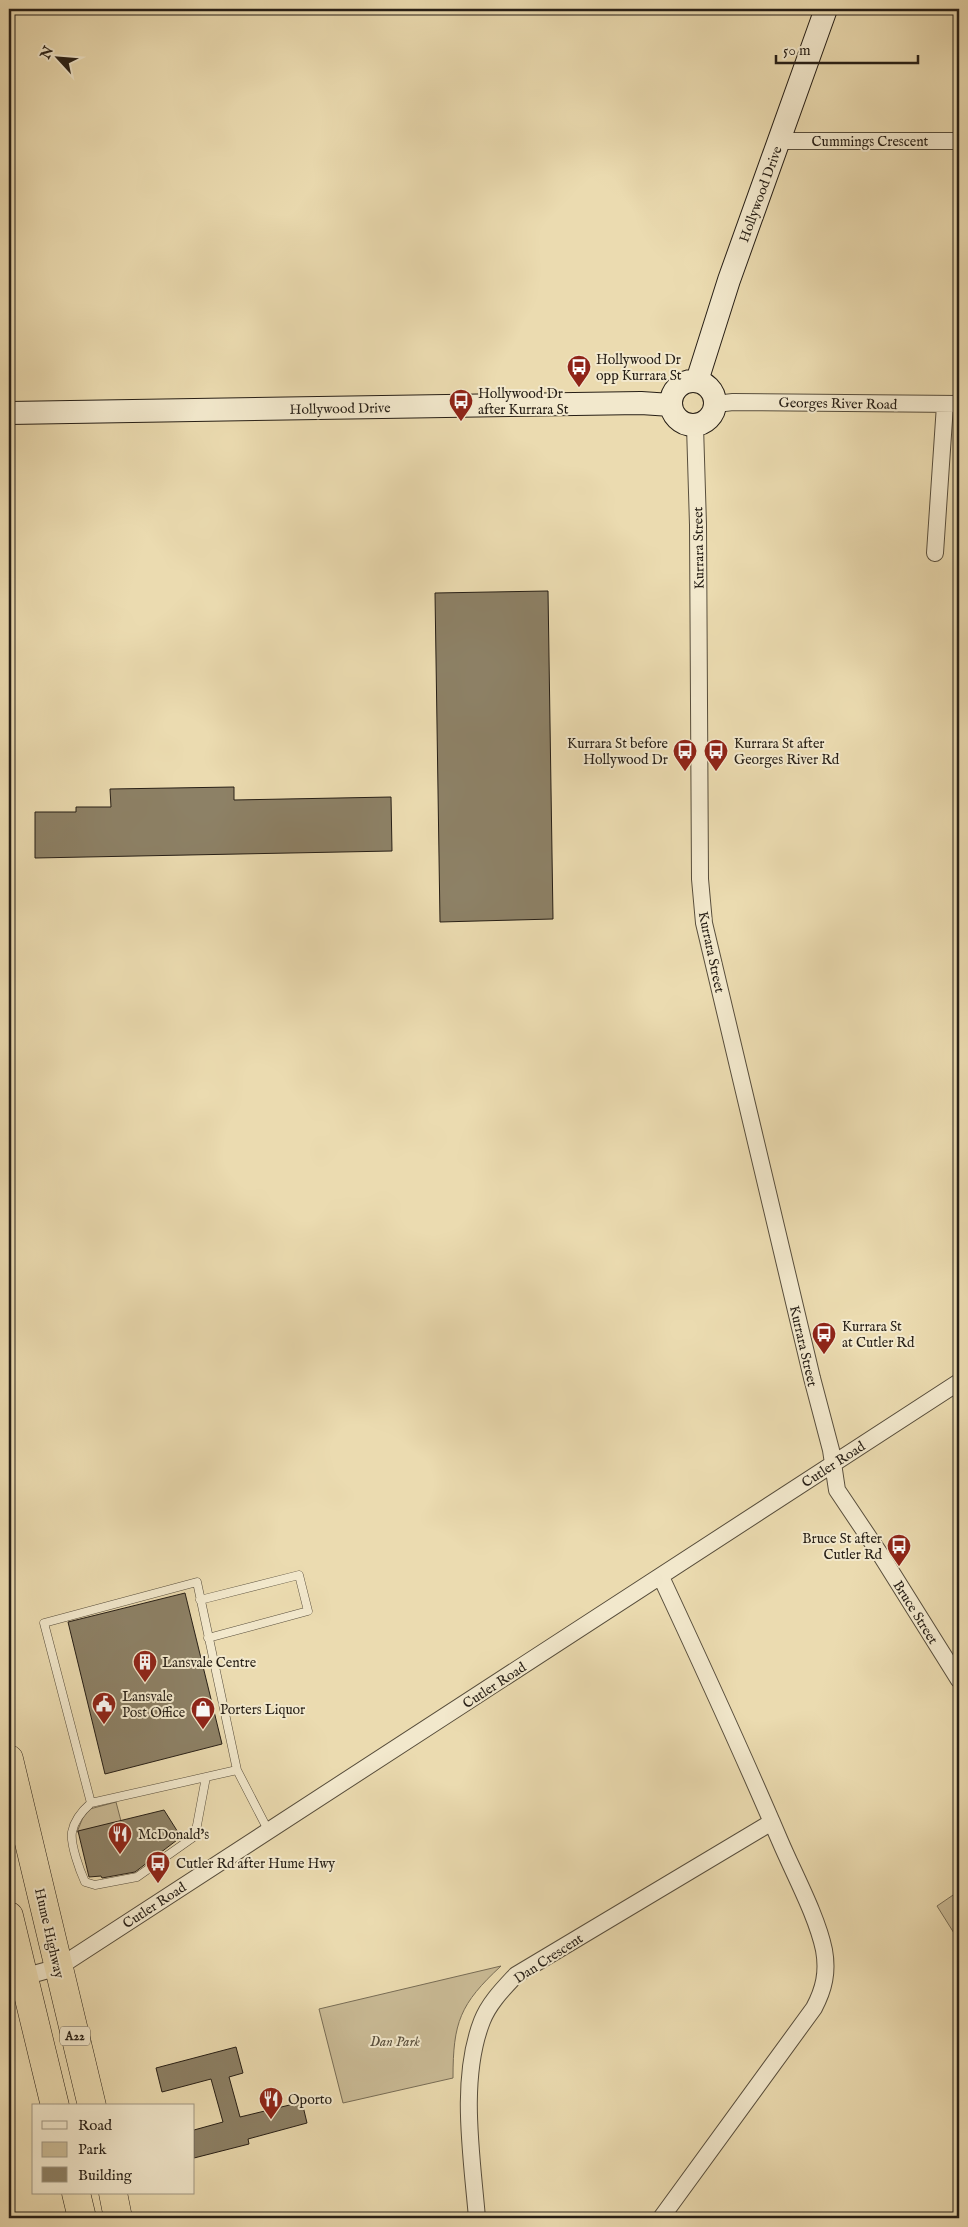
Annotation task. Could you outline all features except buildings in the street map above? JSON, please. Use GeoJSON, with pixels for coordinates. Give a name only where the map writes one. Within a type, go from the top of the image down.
{"type":"FeatureCollection","features":[{"type":"Feature","properties":{"kind":"highway","name":"Hume Highway"},"geometry":{"type":"LineString","coordinates":[[9,1759],[92,2104]]}},
{"type":"Feature","properties":{"kind":"highway","name":"A22"},"geometry":{"type":"LineString","coordinates":[[9,1916],[20,1978],[54,2104]]}},
{"type":"Feature","properties":{"kind":"highway"},"geometry":{"type":"LineString","coordinates":[[76,2194],[82,2218]]}},
{"type":"Feature","properties":{"kind":"highway"},"geometry":{"type":"LineString","coordinates":[[113,2194],[118,2218]]}},
{"type":"Feature","properties":{"kind":"street","name":"Hollywood Drive"},"geometry":{"type":"LineString","coordinates":[[697,381],[729,280],[826,9]]}},
{"type":"Feature","properties":{"kind":"street","name":"Cummings Crescent"},"geometry":{"type":"LineString","coordinates":[[780,141],[959,141]]}},
{"type":"Feature","properties":{"kind":"street"},"geometry":{"type":"LineString","coordinates":[[697,381],[708,386],[715,398],[716,404],[712,416],[707,421],[695,426],[688,425],[676,418],[670,405],[678,386],[697,381]]}},
{"type":"Feature","properties":{"kind":"street","name":"Georges River Road"},"geometry":{"type":"LineString","coordinates":[[716,404],[733,402],[952,404]]}},
{"type":"Feature","properties":{"kind":"street","name":"Hollywood Drive"},"geometry":{"type":"LineString","coordinates":[[9,413],[641,403],[670,405]]}},
{"type":"Feature","properties":{"kind":"street"},"geometry":{"type":"LineString","coordinates":[[935,553],[952,404]]}},
{"type":"Feature","properties":{"kind":"street","name":"Kurrara Street"},"geometry":{"type":"LineString","coordinates":[[695,426],[698,525],[701,901],[704,923],[813,1386],[831,1450],[832,1465]]}},
{"type":"Feature","properties":{"kind":"street","name":"Cutler Road"},"geometry":{"type":"LineString","coordinates":[[20,1978],[59,1966],[959,1382]]}},
{"type":"Feature","properties":{"kind":"street","name":"Bruce Street"},"geometry":{"type":"LineString","coordinates":[[832,1465],[837,1490],[882,1557],[959,1680]]}},
{"type":"Feature","properties":{"kind":"street"},"geometry":{"type":"LineString","coordinates":[[661,1577],[772,1822],[824,1948],[826,1971],[823,1991],[808,2016],[661,2218]]}},
{"type":"Feature","properties":{"kind":"street","name":"Dan Crescent"},"geometry":{"type":"LineString","coordinates":[[478,2218],[470,2136],[471,2070],[475,2043],[482,2020],[495,1998],[516,1976],[772,1822]]}},
{"type":"Feature","properties":{"kind":"lane"},"geometry":{"type":"LineString","coordinates":[[200,1600],[299,1575],[308,1611],[208,1638]]}},
{"type":"Feature","properties":{"kind":"lane"},"geometry":{"type":"LineString","coordinates":[[91,1803],[44,1623],[197,1582],[237,1770],[268,1830]]}},
{"type":"Feature","properties":{"kind":"lane"},"geometry":{"type":"LineString","coordinates":[[206,1777],[195,1836],[137,1877],[95,1885],[86,1882],[80,1870],[72,1833],[81,1812],[91,1803],[206,1777],[237,1770]]}},
{"type":"Feature","properties":{"kind":"green space"},"geometry":{"type":"Polygon","coordinates":[[[116,1802],[121,1821],[77,1832],[86,1810],[116,1802]]]}},
{"type":"Feature","properties":{"kind":"green space"},"geometry":{"type":"Polygon","coordinates":[[[959,1891],[959,1941],[937,1906],[959,1891]]]}},
{"type":"Feature","properties":{"kind":"green space","name":"Dan Park"},"geometry":{"type":"Polygon","coordinates":[[[501,1966],[476,1992],[462,2015],[457,2028],[455,2042],[453,2078],[343,2103],[319,2009],[501,1966]]]}},
{"type":"Feature","properties":{"kind":"place","name":"Hollywood Dr opp Kurrara St"},"geometry":{"type":"Point","coordinates":[579,388]}},
{"type":"Feature","properties":{"kind":"place","name":"Hollywood Dr after Kurrara St"},"geometry":{"type":"Point","coordinates":[461,422]}},
{"type":"Feature","properties":{"kind":"place","name":"Kurrara St before Hollywood Dr"},"geometry":{"type":"Point","coordinates":[685,772]}},
{"type":"Feature","properties":{"kind":"place","name":"Kurrara St after Georges River Rd"},"geometry":{"type":"Point","coordinates":[716,772]}},
{"type":"Feature","properties":{"kind":"place","name":"Kurrara St at Cutler Rd"},"geometry":{"type":"Point","coordinates":[824,1355]}},
{"type":"Feature","properties":{"kind":"place","name":"Bruce St after Cutler Rd"},"geometry":{"type":"Point","coordinates":[899,1567]}},
{"type":"Feature","properties":{"kind":"place","name":"Lansvale Centre"},"geometry":{"type":"Point","coordinates":[145,1683]}},
{"type":"Feature","properties":{"kind":"place","name":"Lansvale Post Office"},"geometry":{"type":"Point","coordinates":[104,1725]}},
{"type":"Feature","properties":{"kind":"place","name":"Porters Liquor"},"geometry":{"type":"Point","coordinates":[203,1730]}},
{"type":"Feature","properties":{"kind":"place","name":"McDonald's"},"geometry":{"type":"Point","coordinates":[120,1855]}},
{"type":"Feature","properties":{"kind":"place","name":"Cutler Rd after Hume Hwy"},"geometry":{"type":"Point","coordinates":[158,1884]}},
{"type":"Feature","properties":{"kind":"place","name":"Oporto"},"geometry":{"type":"Point","coordinates":[271,2120]}}]}
